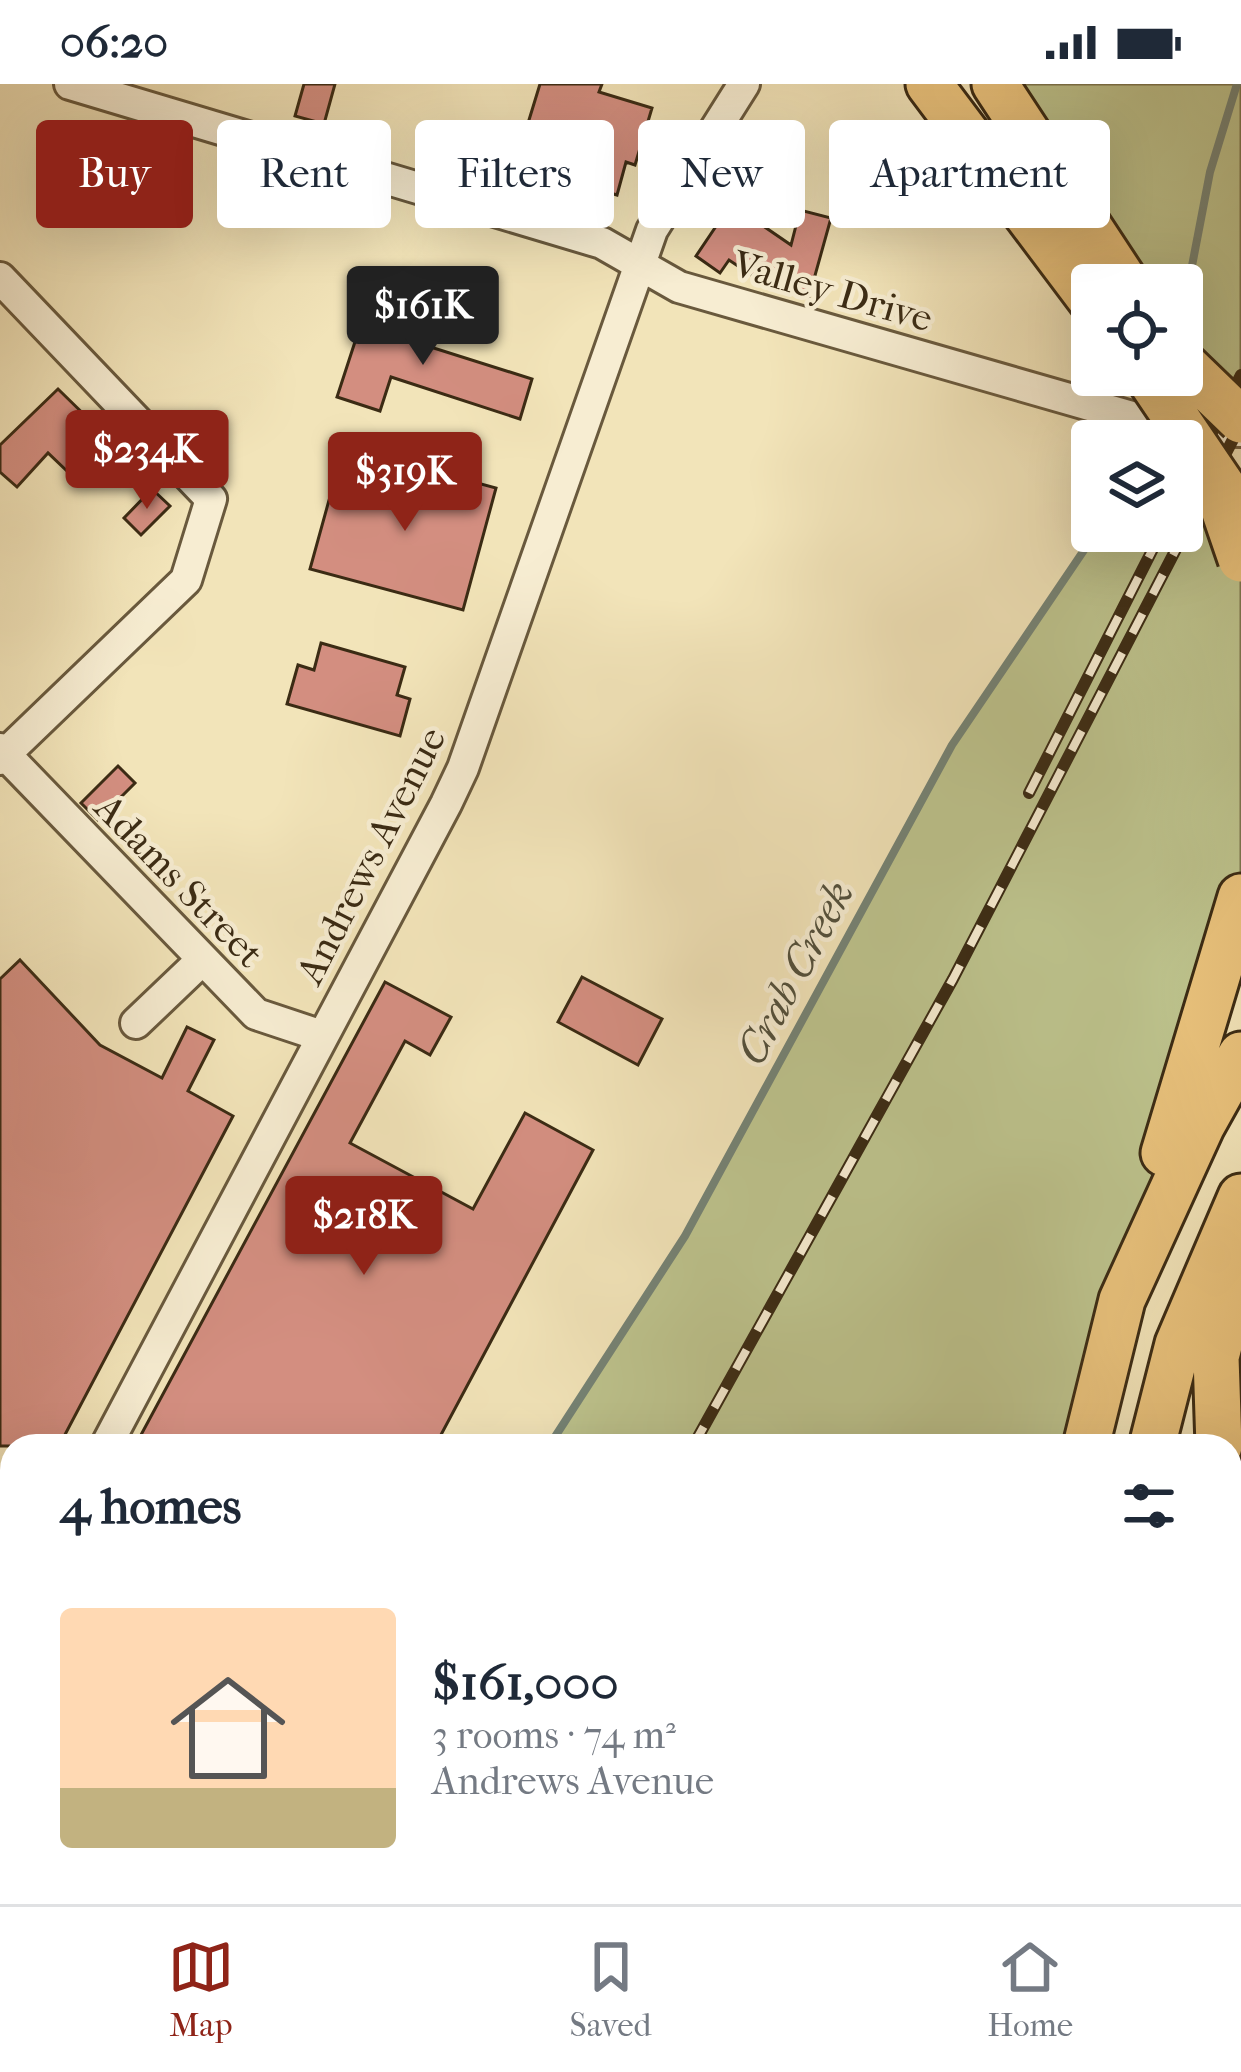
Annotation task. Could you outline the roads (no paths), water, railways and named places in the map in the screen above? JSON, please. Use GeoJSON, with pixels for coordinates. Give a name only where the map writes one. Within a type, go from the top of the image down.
{"type":"FeatureCollection","features":[{"type":"Feature","properties":{"kind":"highway"},"geometry":{"type":"LineString","coordinates":[[929,84],[1071,273]]}},
{"type":"Feature","properties":{"kind":"highway"},"geometry":{"type":"LineString","coordinates":[[995,84],[1113,264]]}},
{"type":"Feature","properties":{"kind":"highway"},"geometry":{"type":"LineString","coordinates":[[1203,383],[1241,420]]}},
{"type":"Feature","properties":{"kind":"highway"},"geometry":{"type":"LineString","coordinates":[[1167,396],[1216,446],[1241,559]]}},
{"type":"Feature","properties":{"kind":"highway"},"geometry":{"type":"LineString","coordinates":[[1193,396],[1241,514]]}},
{"type":"Feature","properties":{"kind":"highway"},"geometry":{"type":"LineString","coordinates":[[1089,1434],[1121,1300],[1241,897]]}},
{"type":"Feature","properties":{"kind":"highway"},"geometry":{"type":"LineString","coordinates":[[1121,1300],[1202,1125],[1241,1055]]}},
{"type":"Feature","properties":{"kind":"highway"},"geometry":{"type":"LineString","coordinates":[[1155,1434],[1178,1344],[1241,1197]]}},
{"type":"Feature","properties":{"kind":"highway"},"geometry":{"type":"LineString","coordinates":[[1219,1434],[1216,1357],[1241,1261]]}},
{"type":"Feature","properties":{"kind":"street","name":"Valley Drive"},"geometry":{"type":"LineString","coordinates":[[70,84],[602,243],[679,287],[1108,410],[1216,446]]}},
{"type":"Feature","properties":{"kind":"street","name":"Andrews Avenue"},"geometry":{"type":"LineString","coordinates":[[112,1434],[463,767],[652,230],[744,84]]}},
{"type":"Feature","properties":{"kind":"street"},"geometry":{"type":"LineString","coordinates":[[0,278],[211,499],[186,580],[2,754]]}},
{"type":"Feature","properties":{"kind":"street","name":"Adams Street"},"geometry":{"type":"LineString","coordinates":[[2,754],[256,1014],[322,1036]]}},
{"type":"Feature","properties":{"kind":"street"},"geometry":{"type":"LineString","coordinates":[[136,1023],[202,960]]}},
{"type":"Feature","properties":{"kind":"waterway","name":"Crab Creek"},"geometry":{"type":"LineString","coordinates":[[1192,264],[1210,172],[1237,84]]}},
{"type":"Feature","properties":{"kind":"waterway","name":"Crab Creek"},"geometry":{"type":"LineString","coordinates":[[557,1434],[685,1236],[952,745],[1083,552]]}},
{"type":"Feature","properties":{"kind":"railway"},"geometry":{"type":"LineString","coordinates":[[1203,450],[1241,375]]}},
{"type":"Feature","properties":{"kind":"railway"},"geometry":{"type":"LineString","coordinates":[[700,1434],[953,979],[1241,424]]}},
{"type":"Feature","properties":{"kind":"railway"},"geometry":{"type":"LineString","coordinates":[[1029,793],[1151,552]]}}]}
